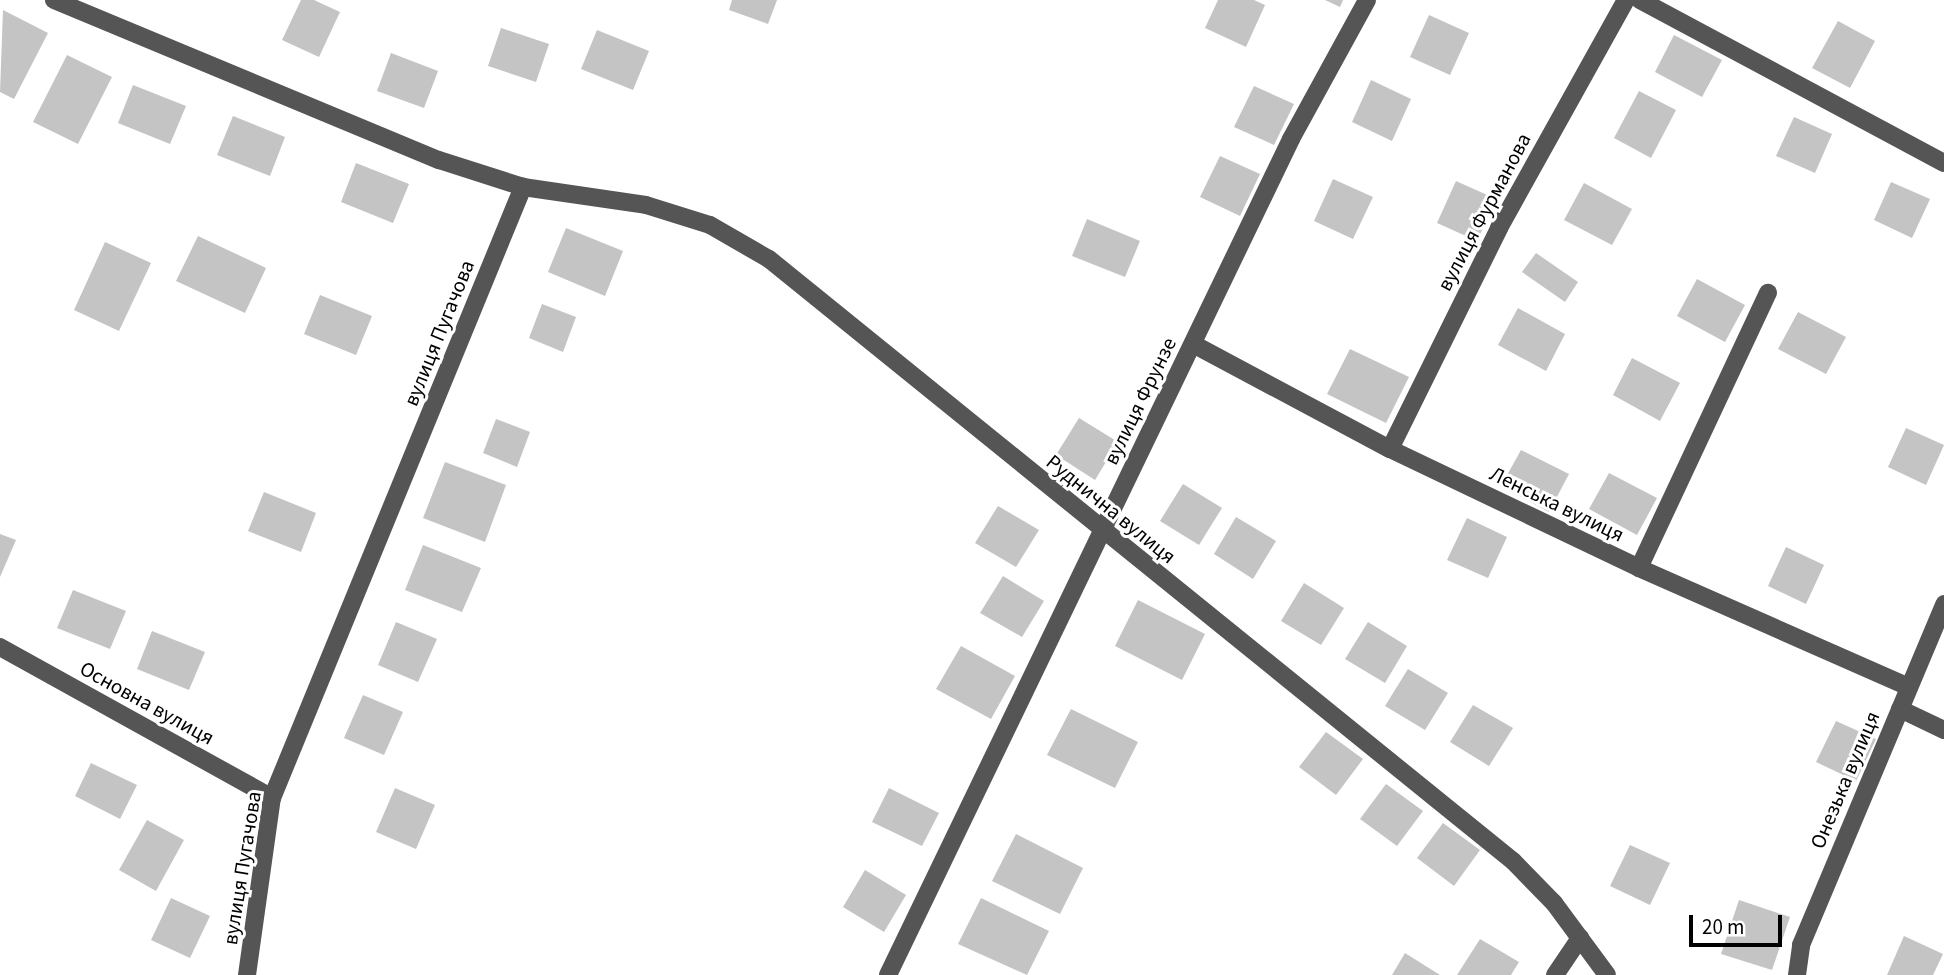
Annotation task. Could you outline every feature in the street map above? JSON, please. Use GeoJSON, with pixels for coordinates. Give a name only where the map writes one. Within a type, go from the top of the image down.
{"type":"FeatureCollection","features":[{"type":"Feature","properties":{"kind":"street"},"geometry":{"type":"LineString","coordinates":[[54,0],[250,85],[439,160],[523,187]]}},
{"type":"Feature","properties":{"kind":"street","name":"вулиця Фрунзе"},"geometry":{"type":"LineString","coordinates":[[888,975],[1291,139],[1367,0]]}},
{"type":"Feature","properties":{"kind":"street","name":"вулиця Фурманова"},"geometry":{"type":"LineString","coordinates":[[1390,449],[1499,228],[1626,0]]}},
{"type":"Feature","properties":{"kind":"street"},"geometry":{"type":"LineString","coordinates":[[1640,0],[1944,163]]}},
{"type":"Feature","properties":{"kind":"street","name":"Руднична вулиця"},"geometry":{"type":"LineString","coordinates":[[523,187],[646,205],[710,225],[769,259],[1103,532],[1513,861],[1554,903],[1606,975]]}},
{"type":"Feature","properties":{"kind":"street","name":"вулиця Пугачова"},"geometry":{"type":"LineString","coordinates":[[247,975],[272,799],[523,187]]}},
{"type":"Feature","properties":{"kind":"street"},"geometry":{"type":"LineString","coordinates":[[1639,568],[1768,293]]}},
{"type":"Feature","properties":{"kind":"street","name":"Ленська вулиця"},"geometry":{"type":"LineString","coordinates":[[1193,344],[1390,449],[1639,568],[1909,687]]}},
{"type":"Feature","properties":{"kind":"street","name":"Онезька вулиця"},"geometry":{"type":"LineString","coordinates":[[1797,975],[1801,945],[1944,604]]}},
{"type":"Feature","properties":{"kind":"street","name":"Основна вулиця"},"geometry":{"type":"LineString","coordinates":[[0,647],[272,799]]}},
{"type":"Feature","properties":{"kind":"street"},"geometry":{"type":"LineString","coordinates":[[1900,709],[1944,730]]}},
{"type":"Feature","properties":{"kind":"street"},"geometry":{"type":"LineString","coordinates":[[1555,975],[1580,938]]}},
{"type":"Feature","properties":{"kind":"building"},"geometry":{"type":"Polygon","coordinates":[[[301,0],[314,0],[340,12],[319,57],[282,40],[301,0]]]}},
{"type":"Feature","properties":{"kind":"building"},"geometry":{"type":"Polygon","coordinates":[[[732,0],[777,0],[768,24],[729,10],[732,0]]]}},
{"type":"Feature","properties":{"kind":"building"},"geometry":{"type":"Polygon","coordinates":[[[1218,0],[1254,0],[1265,5],[1246,47],[1205,28],[1218,0]]]}},
{"type":"Feature","properties":{"kind":"building"},"geometry":{"type":"Polygon","coordinates":[[[1325,0],[1343,0],[1340,7],[1325,0]]]}},
{"type":"Feature","properties":{"kind":"building"},"geometry":{"type":"Polygon","coordinates":[[[3,10],[48,33],[14,99],[0,92],[3,10]]]}},
{"type":"Feature","properties":{"kind":"building"},"geometry":{"type":"Polygon","coordinates":[[[1429,15],[1469,33],[1450,75],[1410,57],[1429,15]]]}},
{"type":"Feature","properties":{"kind":"building"},"geometry":{"type":"Polygon","coordinates":[[[1838,21],[1875,41],[1850,88],[1812,68],[1838,21]]]}},
{"type":"Feature","properties":{"kind":"building"},"geometry":{"type":"Polygon","coordinates":[[[501,28],[549,44],[536,82],[488,66],[501,28]]]}},
{"type":"Feature","properties":{"kind":"building"},"geometry":{"type":"Polygon","coordinates":[[[597,30],[649,51],[633,90],[581,69],[597,30]]]}},
{"type":"Feature","properties":{"kind":"building"},"geometry":{"type":"Polygon","coordinates":[[[1674,35],[1722,60],[1702,97],[1655,72],[1674,35]]]}},
{"type":"Feature","properties":{"kind":"building"},"geometry":{"type":"Polygon","coordinates":[[[391,53],[438,71],[424,108],[377,91],[391,53]]]}},
{"type":"Feature","properties":{"kind":"building"},"geometry":{"type":"Polygon","coordinates":[[[67,55],[112,77],[78,144],[33,122],[67,55]]]}},
{"type":"Feature","properties":{"kind":"building"},"geometry":{"type":"Polygon","coordinates":[[[1371,80],[1411,99],[1392,141],[1352,122],[1371,80]]]}},
{"type":"Feature","properties":{"kind":"building"},"geometry":{"type":"Polygon","coordinates":[[[133,85],[186,106],[170,144],[118,123],[133,85]]]}},
{"type":"Feature","properties":{"kind":"building"},"geometry":{"type":"Polygon","coordinates":[[[1254,86],[1294,104],[1274,145],[1234,127],[1254,86]]]}},
{"type":"Feature","properties":{"kind":"building"},"geometry":{"type":"Polygon","coordinates":[[[1639,91],[1676,110],[1651,158],[1614,138],[1639,91]]]}},
{"type":"Feature","properties":{"kind":"building"},"geometry":{"type":"Polygon","coordinates":[[[233,116],[285,137],[270,176],[217,155],[233,116]]]}},
{"type":"Feature","properties":{"kind":"building"},"geometry":{"type":"Polygon","coordinates":[[[1794,117],[1832,134],[1815,173],[1776,156],[1794,117]]]}},
{"type":"Feature","properties":{"kind":"building"},"geometry":{"type":"Polygon","coordinates":[[[1220,156],[1260,174],[1240,216],[1200,197],[1220,156]]]}},
{"type":"Feature","properties":{"kind":"building"},"geometry":{"type":"Polygon","coordinates":[[[356,163],[409,184],[393,223],[341,202],[356,163]]]}},
{"type":"Feature","properties":{"kind":"building"},"geometry":{"type":"Polygon","coordinates":[[[1333,179],[1373,197],[1353,239],[1314,221],[1333,179]]]}},
{"type":"Feature","properties":{"kind":"building"},"geometry":{"type":"Polygon","coordinates":[[[1456,181],[1496,199],[1477,241],[1437,223],[1456,181]]]}},
{"type":"Feature","properties":{"kind":"building"},"geometry":{"type":"Polygon","coordinates":[[[1891,182],[1930,199],[1912,238],[1874,220],[1891,182]]]}},
{"type":"Feature","properties":{"kind":"building"},"geometry":{"type":"Polygon","coordinates":[[[1584,183],[1632,209],[1612,245],[1564,220],[1584,183]]]}},
{"type":"Feature","properties":{"kind":"building"},"geometry":{"type":"Polygon","coordinates":[[[1087,219],[1140,241],[1125,277],[1072,256],[1087,219]]]}},
{"type":"Feature","properties":{"kind":"building"},"geometry":{"type":"Polygon","coordinates":[[[566,228],[623,251],[605,296],[548,272],[566,228]]]}},
{"type":"Feature","properties":{"kind":"building"},"geometry":{"type":"Polygon","coordinates":[[[198,236],[266,268],[245,313],[176,281],[198,236]]]}},
{"type":"Feature","properties":{"kind":"building"},"geometry":{"type":"Polygon","coordinates":[[[105,242],[151,263],[119,331],[74,310],[105,242]]]}},
{"type":"Feature","properties":{"kind":"building"},"geometry":{"type":"Polygon","coordinates":[[[1536,253],[1578,282],[1565,302],[1522,272],[1536,253]]]}},
{"type":"Feature","properties":{"kind":"building"},"geometry":{"type":"Polygon","coordinates":[[[1697,279],[1745,305],[1725,342],[1677,316],[1697,279]]]}},
{"type":"Feature","properties":{"kind":"building"},"geometry":{"type":"Polygon","coordinates":[[[320,295],[372,316],[356,355],[304,334],[320,295]]]}},
{"type":"Feature","properties":{"kind":"building"},"geometry":{"type":"Polygon","coordinates":[[[542,304],[576,317],[563,352],[529,338],[542,304]]]}},
{"type":"Feature","properties":{"kind":"building"},"geometry":{"type":"Polygon","coordinates":[[[1518,308],[1565,334],[1546,371],[1498,345],[1518,308]]]}},
{"type":"Feature","properties":{"kind":"building"},"geometry":{"type":"Polygon","coordinates":[[[1798,312],[1846,337],[1826,374],[1778,349],[1798,312]]]}},
{"type":"Feature","properties":{"kind":"building"},"geometry":{"type":"Polygon","coordinates":[[[1350,349],[1409,377],[1386,423],[1327,394],[1350,349]]]}},
{"type":"Feature","properties":{"kind":"building"},"geometry":{"type":"Polygon","coordinates":[[[1632,358],[1680,383],[1660,421],[1613,395],[1632,358]]]}},
{"type":"Feature","properties":{"kind":"building"},"geometry":{"type":"Polygon","coordinates":[[[1079,418],[1118,442],[1095,480],[1056,455],[1079,418]]]}},
{"type":"Feature","properties":{"kind":"building"},"geometry":{"type":"Polygon","coordinates":[[[496,419],[530,432],[517,467],[483,453],[496,419]]]}},
{"type":"Feature","properties":{"kind":"building"},"geometry":{"type":"Polygon","coordinates":[[[1906,428],[1944,445],[1926,485],[1888,467],[1906,428]]]}},
{"type":"Feature","properties":{"kind":"building"},"geometry":{"type":"Polygon","coordinates":[[[1521,450],[1569,474],[1549,512],[1501,486],[1521,450]]]}},
{"type":"Feature","properties":{"kind":"building"},"geometry":{"type":"Polygon","coordinates":[[[445,462],[506,485],[485,542],[423,518],[445,462]]]}},
{"type":"Feature","properties":{"kind":"building"},"geometry":{"type":"Polygon","coordinates":[[[1609,473],[1657,498],[1637,535],[1589,509],[1609,473]]]}},
{"type":"Feature","properties":{"kind":"building"},"geometry":{"type":"Polygon","coordinates":[[[1183,484],[1222,508],[1199,545],[1160,521],[1183,484]]]}},
{"type":"Feature","properties":{"kind":"building"},"geometry":{"type":"Polygon","coordinates":[[[264,492],[316,513],[301,552],[248,531],[264,492]]]}},
{"type":"Feature","properties":{"kind":"building"},"geometry":{"type":"Polygon","coordinates":[[[998,506],[1039,530],[1016,567],[975,543],[998,506]]]}},
{"type":"Feature","properties":{"kind":"building"},"geometry":{"type":"Polygon","coordinates":[[[1236,517],[1276,541],[1253,579],[1214,554],[1236,517]]]}},
{"type":"Feature","properties":{"kind":"building"},"geometry":{"type":"Polygon","coordinates":[[[1467,518],[1507,537],[1488,578],[1447,560],[1467,518]]]}},
{"type":"Feature","properties":{"kind":"building"},"geometry":{"type":"Polygon","coordinates":[[[0,534],[16,540],[0,577],[0,534]]]}},
{"type":"Feature","properties":{"kind":"building"},"geometry":{"type":"Polygon","coordinates":[[[423,545],[481,568],[462,612],[405,590],[423,545]]]}},
{"type":"Feature","properties":{"kind":"building"},"geometry":{"type":"Polygon","coordinates":[[[1786,547],[1824,565],[1806,604],[1768,586],[1786,547]]]}},
{"type":"Feature","properties":{"kind":"building"},"geometry":{"type":"Polygon","coordinates":[[[1003,576],[1044,601],[1022,637],[980,613],[1003,576]]]}},
{"type":"Feature","properties":{"kind":"building"},"geometry":{"type":"Polygon","coordinates":[[[1304,583],[1344,608],[1321,645],[1281,621],[1304,583]]]}},
{"type":"Feature","properties":{"kind":"building"},"geometry":{"type":"Polygon","coordinates":[[[73,590],[126,611],[110,649],[57,628],[73,590]]]}},
{"type":"Feature","properties":{"kind":"building"},"geometry":{"type":"Polygon","coordinates":[[[1138,600],[1205,634],[1182,680],[1115,646],[1138,600]]]}},
{"type":"Feature","properties":{"kind":"building"},"geometry":{"type":"Polygon","coordinates":[[[396,622],[437,639],[418,682],[378,665],[396,622]]]}},
{"type":"Feature","properties":{"kind":"building"},"geometry":{"type":"Polygon","coordinates":[[[1368,622],[1407,646],[1385,683],[1345,659],[1368,622]]]}},
{"type":"Feature","properties":{"kind":"building"},"geometry":{"type":"Polygon","coordinates":[[[152,631],[205,652],[189,690],[137,669],[152,631]]]}},
{"type":"Feature","properties":{"kind":"building"},"geometry":{"type":"Polygon","coordinates":[[[961,646],[1015,676],[991,719],[936,689],[961,646]]]}},
{"type":"Feature","properties":{"kind":"building"},"geometry":{"type":"Polygon","coordinates":[[[1408,669],[1448,693],[1425,730],[1385,706],[1408,669]]]}},
{"type":"Feature","properties":{"kind":"building"},"geometry":{"type":"Polygon","coordinates":[[[363,695],[403,712],[384,755],[344,738],[363,695]]]}},
{"type":"Feature","properties":{"kind":"building"},"geometry":{"type":"Polygon","coordinates":[[[1473,705],[1513,728],[1489,766],[1450,742],[1473,705]]]}},
{"type":"Feature","properties":{"kind":"building"},"geometry":{"type":"Polygon","coordinates":[[[1071,709],[1138,742],[1115,788],[1047,755],[1071,709]]]}},
{"type":"Feature","properties":{"kind":"building"},"geometry":{"type":"Polygon","coordinates":[[[1836,721],[1876,739],[1856,781],[1816,762],[1836,721]]]}},
{"type":"Feature","properties":{"kind":"building"},"geometry":{"type":"Polygon","coordinates":[[[1326,732],[1363,759],[1336,795],[1299,767],[1326,732]]]}},
{"type":"Feature","properties":{"kind":"building"},"geometry":{"type":"Polygon","coordinates":[[[91,763],[137,785],[120,819],[75,796],[91,763]]]}},
{"type":"Feature","properties":{"kind":"building"},"geometry":{"type":"Polygon","coordinates":[[[1386,784],[1423,811],[1397,846],[1360,819],[1386,784]]]}},
{"type":"Feature","properties":{"kind":"building"},"geometry":{"type":"Polygon","coordinates":[[[395,788],[435,805],[416,849],[376,832],[395,788]]]}},
{"type":"Feature","properties":{"kind":"building"},"geometry":{"type":"Polygon","coordinates":[[[889,788],[939,813],[922,846],[872,822],[889,788]]]}},
{"type":"Feature","properties":{"kind":"building"},"geometry":{"type":"Polygon","coordinates":[[[147,820],[184,840],[156,891],[119,870],[147,820]]]}},
{"type":"Feature","properties":{"kind":"building"},"geometry":{"type":"Polygon","coordinates":[[[1443,823],[1480,850],[1454,886],[1417,858],[1443,823]]]}},
{"type":"Feature","properties":{"kind":"building"},"geometry":{"type":"Polygon","coordinates":[[[1016,834],[1083,868],[1060,914],[992,881],[1016,834]]]}},
{"type":"Feature","properties":{"kind":"building"},"geometry":{"type":"Polygon","coordinates":[[[1630,845],[1670,863],[1650,905],[1610,886],[1630,845]]]}},
{"type":"Feature","properties":{"kind":"building"},"geometry":{"type":"Polygon","coordinates":[[[865,870],[906,895],[884,932],[843,907],[865,870]]]}},
{"type":"Feature","properties":{"kind":"building"},"geometry":{"type":"Polygon","coordinates":[[[171,898],[210,916],[190,958],[151,940],[171,898]]]}},
{"type":"Feature","properties":{"kind":"building"},"geometry":{"type":"Polygon","coordinates":[[[981,898],[1049,931],[1027,975],[958,944],[981,898]]]}},
{"type":"Feature","properties":{"kind":"building"},"geometry":{"type":"Polygon","coordinates":[[[1739,900],[1790,917],[1772,970],[1721,954],[1739,900]]]}},
{"type":"Feature","properties":{"kind":"building"},"geometry":{"type":"Polygon","coordinates":[[[1904,936],[1943,954],[1933,975],[1887,975],[1904,936]]]}},
{"type":"Feature","properties":{"kind":"building"},"geometry":{"type":"Polygon","coordinates":[[[1480,939],[1519,962],[1511,975],[1457,975],[1480,939]]]}},
{"type":"Feature","properties":{"kind":"building"},"geometry":{"type":"Polygon","coordinates":[[[1405,953],[1440,975],[1392,975],[1405,953]]]}}]}
